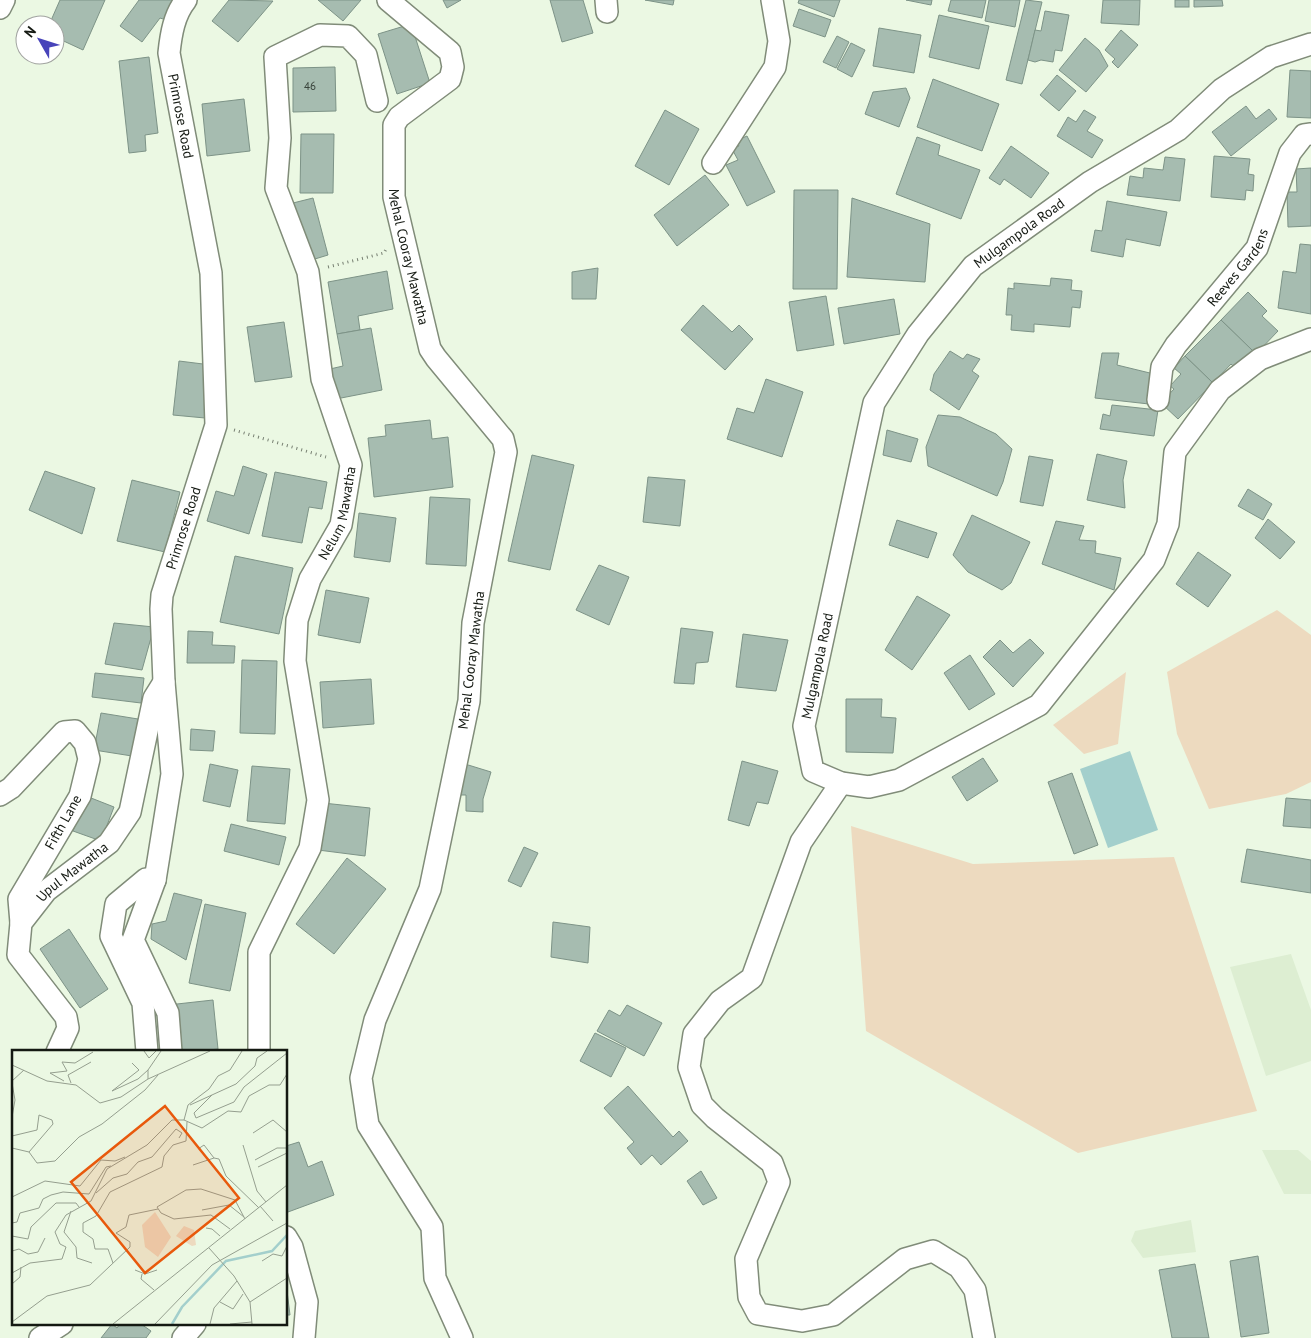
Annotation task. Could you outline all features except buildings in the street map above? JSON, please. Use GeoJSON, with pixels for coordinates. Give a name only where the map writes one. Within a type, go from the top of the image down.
{"type":"FeatureCollection","features":[{"type":"Feature","properties":{"kind":"street"},"geometry":{"type":"LineString","coordinates":[[0,8],[4,0]]}},
{"type":"Feature","properties":{"kind":"street","name":"Primrose Road"},"geometry":{"type":"LineString","coordinates":[[171,1050],[168,1013],[133,940],[155,880],[172,774],[164,682],[162,596],[216,425],[210,273],[169,53],[172,29],[186,0]]}},
{"type":"Feature","properties":{"kind":"street","name":"Mehal Cooray Mawatha"},"geometry":{"type":"LineString","coordinates":[[388,0],[450,52],[453,67],[450,80],[399,117],[394,125],[394,197],[430,349],[504,439],[506,452],[473,623],[469,701],[430,889],[375,1020],[360,1078],[368,1125],[432,1227],[435,1278],[462,1338]]}},
{"type":"Feature","properties":{"kind":"street"},"geometry":{"type":"LineString","coordinates":[[713,163],[775,67],[779,41],[772,0]]}},
{"type":"Feature","properties":{"kind":"street","name":"Nelum Mawatha"},"geometry":{"type":"LineString","coordinates":[[258,1050],[259,952],[310,848],[318,800],[295,661],[297,620],[310,579],[341,525],[351,465],[322,379],[308,272],[276,188],[280,138],[275,57],[320,35],[348,36],[366,55],[377,101]]}},
{"type":"Feature","properties":{"kind":"street","name":"Mulgampola Road"},"geometry":{"type":"LineString","coordinates":[[1311,44],[1271,57],[1222,89],[1178,130],[1090,182],[973,266],[918,334],[874,403],[804,726],[813,771],[841,783],[869,787],[899,780],[1039,705],[1154,560],[1168,524],[1175,452],[1220,390],[1260,359],[1311,339]]}},
{"type":"Feature","properties":{"kind":"street","name":"Reeves Gardens"},"geometry":{"type":"LineString","coordinates":[[1158,400],[1162,367],[1176,345],[1257,248],[1290,153],[1304,134],[1311,134]]}},
{"type":"Feature","properties":{"kind":"street","name":"Upul Mawatha"},"geometry":{"type":"LineString","coordinates":[[21,923],[46,891],[109,843],[130,812],[154,698],[164,682]]}},
{"type":"Feature","properties":{"kind":"street","name":"Fifth Lane"},"geometry":{"type":"LineString","coordinates":[[0,795],[11,788],[64,732],[74,731],[85,743],[89,759],[80,796],[19,899],[21,923]]}},
{"type":"Feature","properties":{"kind":"street"},"geometry":{"type":"LineString","coordinates":[[841,783],[801,842],[752,978],[720,1001],[694,1034],[689,1067],[702,1105],[715,1118],[772,1163],[779,1182],[746,1259],[748,1297],[758,1314],[802,1321],[833,1315],[905,1259],[933,1251],[959,1267],[975,1290],[984,1338]]}},
{"type":"Feature","properties":{"kind":"street"},"geometry":{"type":"LineString","coordinates":[[147,1050],[143,1003],[112,936],[116,904],[146,879],[155,880]]}},
{"type":"Feature","properties":{"kind":"street"},"geometry":{"type":"LineString","coordinates":[[21,923],[18,954],[66,1017],[68,1028],[58,1050]]}},
{"type":"Feature","properties":{"kind":"street"},"geometry":{"type":"LineString","coordinates":[[288,1241],[292,1248],[307,1302],[304,1338]]}},
{"type":"Feature","properties":{"kind":"street"},"geometry":{"type":"LineString","coordinates":[[40,1338],[59,1326]]}},
{"type":"Feature","properties":{"kind":"street"},"geometry":{"type":"LineString","coordinates":[[183,1338],[193,1326]]}},
{"type":"Feature","properties":{"kind":"path"},"geometry":{"type":"LineString","coordinates":[[308,272],[384,253],[390,243]]}},
{"type":"Feature","properties":{"kind":"path"},"geometry":{"type":"LineString","coordinates":[[216,425],[351,465]]}},
{"type":"Feature","properties":{"kind":"shaded area"},"geometry":{"type":"Polygon","coordinates":[[[1277,610],[1311,635],[1311,782],[1286,794],[1209,809],[1177,734],[1167,672],[1277,610]]]}},
{"type":"Feature","properties":{"kind":"shaded area"},"geometry":{"type":"Polygon","coordinates":[[[1126,672],[1118,744],[1084,754],[1053,725],[1126,672]]]}},
{"type":"Feature","properties":{"kind":"shaded area"},"geometry":{"type":"Polygon","coordinates":[[[851,826],[973,864],[1174,857],[1257,1111],[1078,1153],[866,1031],[851,826]]]}},
{"type":"Feature","properties":{"kind":"shaded area"},"geometry":{"type":"Polygon","coordinates":[[[1291,954],[1311,1010],[1311,1061],[1266,1076],[1230,967],[1291,954]]]}},
{"type":"Feature","properties":{"kind":"shaded area"},"geometry":{"type":"Polygon","coordinates":[[[1262,1150],[1298,1150],[1311,1161],[1311,1194],[1284,1194],[1262,1150]]]}},
{"type":"Feature","properties":{"kind":"shaded area"},"geometry":{"type":"Polygon","coordinates":[[[1191,1220],[1196,1252],[1143,1258],[1131,1241],[1135,1231],[1191,1220]]]}},
{"type":"Feature","properties":{"kind":"water"},"geometry":{"type":"Polygon","coordinates":[[[1130,751],[1158,830],[1108,848],[1080,769],[1130,751]]]}}]}
